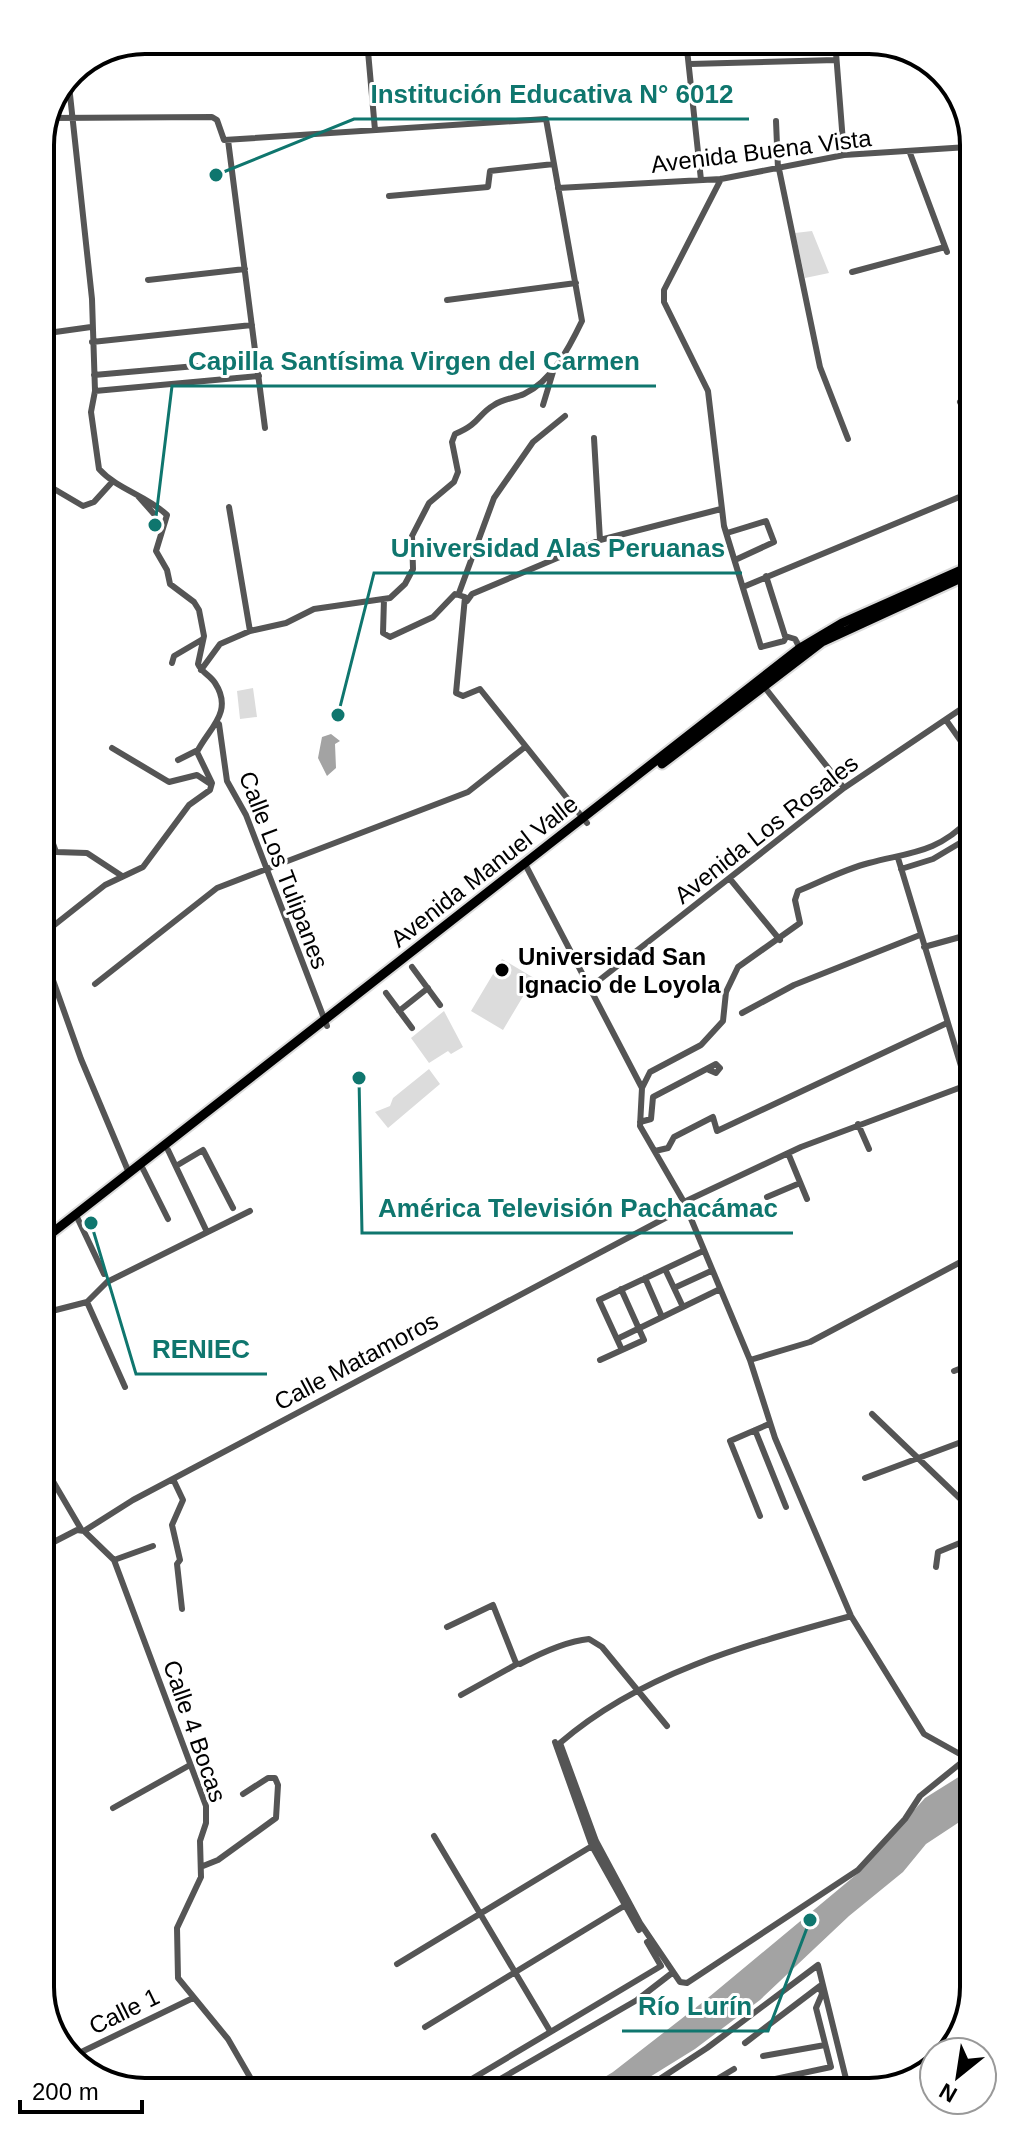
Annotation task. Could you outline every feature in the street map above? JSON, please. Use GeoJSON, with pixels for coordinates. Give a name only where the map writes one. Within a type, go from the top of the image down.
{"type":"FeatureCollection","features":[{"type":"Feature","properties":{"kind":"main road","name":"Avenida Manuel Valle"},"geometry":{"type":"LineString","coordinates":[[761,683],[800,648],[842,623],[960,570]]}},
{"type":"Feature","properties":{"kind":"main road","name":"Avenida Manuel Valle"},"geometry":{"type":"LineString","coordinates":[[77,1217],[129,1173],[202,1120],[761,683],[822,642],[960,579]]}},
{"type":"Feature","properties":{"kind":"main road","name":"Avenida Manuel Valle"},"geometry":{"type":"LineString","coordinates":[[54,1235],[168,1150],[202,1120]]}},
{"type":"Feature","properties":{"kind":"street"},"geometry":{"type":"LineString","coordinates":[[368,54],[375,130]]}},
{"type":"Feature","properties":{"kind":"street"},"geometry":{"type":"LineString","coordinates":[[688,54],[701,180]]}},
{"type":"Feature","properties":{"kind":"street"},"geometry":{"type":"LineString","coordinates":[[836,54],[844,155]]}},
{"type":"Feature","properties":{"kind":"street"},"geometry":{"type":"LineString","coordinates":[[690,64],[836,60]]}},
{"type":"Feature","properties":{"kind":"street"},"geometry":{"type":"LineString","coordinates":[[70,93],[91,284],[95,391],[91,412],[99,469],[167,515],[156,551],[167,570],[170,584],[197,605],[203,639],[198,653],[201,670]]}},
{"type":"Feature","properties":{"kind":"street"},"geometry":{"type":"LineString","coordinates":[[58,118],[212,117],[218,122],[221,138],[228,140],[546,119],[582,321],[556,365],[543,405]]}},
{"type":"Feature","properties":{"kind":"street"},"geometry":{"type":"LineString","coordinates":[[776,121],[778,169],[820,367],[848,439]]}},
{"type":"Feature","properties":{"kind":"street"},"geometry":{"type":"LineString","coordinates":[[228,140],[265,428]]}},
{"type":"Feature","properties":{"kind":"street","name":"Avenida Buena Vista"},"geometry":{"type":"LineString","coordinates":[[558,188],[721,179],[844,155],[960,148]]}},
{"type":"Feature","properties":{"kind":"street"},"geometry":{"type":"LineString","coordinates":[[852,272],[946,250],[910,153]]}},
{"type":"Feature","properties":{"kind":"street"},"geometry":{"type":"LineString","coordinates":[[389,196],[488,187],[490,171],[554,164]]}},
{"type":"Feature","properties":{"kind":"street"},"geometry":{"type":"LineString","coordinates":[[721,179],[664,290],[664,302],[708,391],[721,509],[761,647],[784,641],[786,637]]}},
{"type":"Feature","properties":{"kind":"street"},"geometry":{"type":"LineString","coordinates":[[148,280],[245,269]]}},
{"type":"Feature","properties":{"kind":"street"},"geometry":{"type":"LineString","coordinates":[[447,300],[576,283]]}},
{"type":"Feature","properties":{"kind":"street"},"geometry":{"type":"LineString","coordinates":[[92,342],[252,325]]}},
{"type":"Feature","properties":{"kind":"street"},"geometry":{"type":"LineString","coordinates":[[54,332],[91,327]]}},
{"type":"Feature","properties":{"kind":"street"},"geometry":{"type":"LineString","coordinates":[[201,670],[220,644],[250,631],[286,623],[314,609],[384,599],[397,594],[413,569],[412,536],[429,503],[454,482],[458,472],[452,442],[455,434],[476,425],[493,405],[527,393],[556,365]]}},
{"type":"Feature","properties":{"kind":"street"},"geometry":{"type":"LineString","coordinates":[[94,375],[196,366]]}},
{"type":"Feature","properties":{"kind":"street"},"geometry":{"type":"LineString","coordinates":[[95,391],[259,376]]}},
{"type":"Feature","properties":{"kind":"street"},"geometry":{"type":"LineString","coordinates":[[384,599],[383,633],[390,637],[433,617],[459,593],[494,498],[533,442],[565,416]]}},
{"type":"Feature","properties":{"kind":"street"},"geometry":{"type":"LineString","coordinates":[[594,438],[600,540]]}},
{"type":"Feature","properties":{"kind":"street"},"geometry":{"type":"LineString","coordinates":[[54,489],[83,506],[94,502],[113,481]]}},
{"type":"Feature","properties":{"kind":"street"},"geometry":{"type":"LineString","coordinates":[[133,492],[154,514]]}},
{"type":"Feature","properties":{"kind":"street"},"geometry":{"type":"LineString","coordinates":[[743,587],[960,497]]}},
{"type":"Feature","properties":{"kind":"street"},"geometry":{"type":"LineString","coordinates":[[229,507],[250,631]]}},
{"type":"Feature","properties":{"kind":"street"},"geometry":{"type":"LineString","coordinates":[[585,820],[480,689],[463,696],[455,690],[461,624],[467,601],[472,594],[600,540],[721,509]]}},
{"type":"Feature","properties":{"kind":"street"},"geometry":{"type":"LineString","coordinates":[[727,533],[766,521],[774,542],[735,560]]}},
{"type":"Feature","properties":{"kind":"street"},"geometry":{"type":"LineString","coordinates":[[766,576],[786,637]]}},
{"type":"Feature","properties":{"kind":"street"},"geometry":{"type":"LineString","coordinates":[[459,593],[467,601]]}},
{"type":"Feature","properties":{"kind":"street"},"geometry":{"type":"LineString","coordinates":[[786,637],[795,639],[800,648]]}},
{"type":"Feature","properties":{"kind":"street"},"geometry":{"type":"LineString","coordinates":[[172,663],[174,656],[203,639]]}},
{"type":"Feature","properties":{"kind":"street","name":"Calle Los Tulipanes"},"geometry":{"type":"LineString","coordinates":[[201,670],[216,685],[222,707],[219,724],[227,781],[246,815],[326,1023]]}},
{"type":"Feature","properties":{"kind":"street"},"geometry":{"type":"LineString","coordinates":[[761,683],[844,788]]}},
{"type":"Feature","properties":{"kind":"street","name":"Avenida Los Rosales"},"geometry":{"type":"LineString","coordinates":[[588,989],[844,788],[960,710]]}},
{"type":"Feature","properties":{"kind":"street"},"geometry":{"type":"LineString","coordinates":[[946,720],[960,740]]}},
{"type":"Feature","properties":{"kind":"street"},"geometry":{"type":"LineString","coordinates":[[178,760],[198,750],[219,724]]}},
{"type":"Feature","properties":{"kind":"street"},"geometry":{"type":"LineString","coordinates":[[95,984],[200,898],[265,868],[468,792],[525,747]]}},
{"type":"Feature","properties":{"kind":"street"},"geometry":{"type":"LineString","coordinates":[[112,748],[169,782],[200,775],[207,780],[210,791]]}},
{"type":"Feature","properties":{"kind":"street"},"geometry":{"type":"LineString","coordinates":[[54,926],[122,876],[143,867],[189,805],[210,791],[212,783],[198,760],[198,750]]}},
{"type":"Feature","properties":{"kind":"street"},"geometry":{"type":"LineString","coordinates":[[960,830],[926,852],[867,864],[798,891],[795,900],[800,923],[738,967],[732,975],[723,1021],[713,1032],[695,1049],[656,1067],[642,1088],[640,1122],[685,1205],[718,1290],[750,1360],[769,1424],[851,1616],[924,1734],[960,1753]]}},
{"type":"Feature","properties":{"kind":"street"},"geometry":{"type":"LineString","coordinates":[[901,869],[933,859],[960,843]]}},
{"type":"Feature","properties":{"kind":"street"},"geometry":{"type":"LineString","coordinates":[[54,846],[56,852],[87,853],[122,876]]}},
{"type":"Feature","properties":{"kind":"street"},"geometry":{"type":"LineString","coordinates":[[898,858],[960,1063]]}},
{"type":"Feature","properties":{"kind":"street"},"geometry":{"type":"LineString","coordinates":[[526,866],[642,1088]]}},
{"type":"Feature","properties":{"kind":"street"},"geometry":{"type":"LineString","coordinates":[[730,879],[780,940]]}},
{"type":"Feature","properties":{"kind":"street"},"geometry":{"type":"LineString","coordinates":[[742,1013],[794,985],[920,935]]}},
{"type":"Feature","properties":{"kind":"street"},"geometry":{"type":"LineString","coordinates":[[924,947],[960,937]]}},
{"type":"Feature","properties":{"kind":"street"},"geometry":{"type":"LineString","coordinates":[[412,967],[440,1005]]}},
{"type":"Feature","properties":{"kind":"street"},"geometry":{"type":"LineString","coordinates":[[54,983],[81,1059],[129,1173]]}},
{"type":"Feature","properties":{"kind":"street"},"geometry":{"type":"LineString","coordinates":[[399,1011],[428,988]]}},
{"type":"Feature","properties":{"kind":"street"},"geometry":{"type":"LineString","coordinates":[[386,993],[412,1028]]}},
{"type":"Feature","properties":{"kind":"street"},"geometry":{"type":"LineString","coordinates":[[655,1151],[668,1148],[674,1137],[713,1117],[717,1131],[947,1023]]}},
{"type":"Feature","properties":{"kind":"street"},"geometry":{"type":"LineString","coordinates":[[640,1122],[651,1119],[653,1097],[709,1070]]}},
{"type":"Feature","properties":{"kind":"street","name":"Calle Matamoros"},"geometry":{"type":"LineString","coordinates":[[54,1543],[788,1153],[960,1088]]}},
{"type":"Feature","properties":{"kind":"street"},"geometry":{"type":"LineString","coordinates":[[858,1124],[869,1149]]}},
{"type":"Feature","properties":{"kind":"street"},"geometry":{"type":"LineString","coordinates":[[168,1150],[207,1232]]}},
{"type":"Feature","properties":{"kind":"street"},"geometry":{"type":"LineString","coordinates":[[176,1166],[203,1150],[233,1208]]}},
{"type":"Feature","properties":{"kind":"street"},"geometry":{"type":"LineString","coordinates":[[788,1153],[807,1199]]}},
{"type":"Feature","properties":{"kind":"street"},"geometry":{"type":"LineString","coordinates":[[143,1169],[168,1219]]}},
{"type":"Feature","properties":{"kind":"street"},"geometry":{"type":"LineString","coordinates":[[767,1197],[800,1183]]}},
{"type":"Feature","properties":{"kind":"street"},"geometry":{"type":"LineString","coordinates":[[54,1310],[87,1302],[107,1282],[250,1211]]}},
{"type":"Feature","properties":{"kind":"street"},"geometry":{"type":"LineString","coordinates":[[77,1217],[104,1274]]}},
{"type":"Feature","properties":{"kind":"street"},"geometry":{"type":"LineString","coordinates":[[622,1350],[599,1300],[703,1251]]}},
{"type":"Feature","properties":{"kind":"street"},"geometry":{"type":"LineString","coordinates":[[750,1360],[810,1342],[960,1262]]}},
{"type":"Feature","properties":{"kind":"street"},"geometry":{"type":"LineString","coordinates":[[665,1269],[683,1307]]}},
{"type":"Feature","properties":{"kind":"street"},"geometry":{"type":"LineString","coordinates":[[674,1288],[711,1271]]}},
{"type":"Feature","properties":{"kind":"street"},"geometry":{"type":"LineString","coordinates":[[645,1278],[662,1317]]}},
{"type":"Feature","properties":{"kind":"street"},"geometry":{"type":"LineString","coordinates":[[600,1360],[644,1340],[621,1289]]}},
{"type":"Feature","properties":{"kind":"street"},"geometry":{"type":"LineString","coordinates":[[617,1339],[718,1290]]}},
{"type":"Feature","properties":{"kind":"street"},"geometry":{"type":"LineString","coordinates":[[87,1302],[125,1387]]}},
{"type":"Feature","properties":{"kind":"street"},"geometry":{"type":"LineString","coordinates":[[954,1371],[960,1369]]}},
{"type":"Feature","properties":{"kind":"street"},"geometry":{"type":"LineString","coordinates":[[872,1414],[960,1499]]}},
{"type":"Feature","properties":{"kind":"street"},"geometry":{"type":"LineString","coordinates":[[760,1516],[730,1441],[769,1424]]}},
{"type":"Feature","properties":{"kind":"street"},"geometry":{"type":"LineString","coordinates":[[755,1430],[786,1507]]}},
{"type":"Feature","properties":{"kind":"street"},"geometry":{"type":"LineString","coordinates":[[865,1478],[960,1442]]}},
{"type":"Feature","properties":{"kind":"street"},"geometry":{"type":"LineString","coordinates":[[173,1479],[183,1500],[172,1525],[180,1560],[177,1564],[182,1609]]}},
{"type":"Feature","properties":{"kind":"street","name":"Calle 4 Bocas"},"geometry":{"type":"LineString","coordinates":[[54,1483],[82,1530],[114,1560],[206,1806],[206,1823],[200,1841],[203,1866],[181,1914],[176,1938],[178,1978],[228,2039],[250,2078]]}},
{"type":"Feature","properties":{"kind":"street"},"geometry":{"type":"LineString","coordinates":[[936,1567],[938,1552],[960,1543]]}},
{"type":"Feature","properties":{"kind":"street"},"geometry":{"type":"LineString","coordinates":[[114,1560],[153,1546]]}},
{"type":"Feature","properties":{"kind":"street"},"geometry":{"type":"LineString","coordinates":[[447,1627],[493,1605],[517,1664]]}},
{"type":"Feature","properties":{"kind":"street"},"geometry":{"type":"LineString","coordinates":[[851,1616],[733,1649],[640,1690],[565,1739],[560,1746],[596,1841],[640,1923],[672,1973],[680,1982],[687,1983],[855,1872],[905,1819],[920,1796],[960,1766]]}},
{"type":"Feature","properties":{"kind":"street"},"geometry":{"type":"LineString","coordinates":[[461,1695],[547,1650],[562,1649],[589,1639],[602,1647],[667,1726]]}},
{"type":"Feature","properties":{"kind":"street"},"geometry":{"type":"LineString","coordinates":[[473,2078],[662,1966],[624,1906],[592,1846],[555,1742]]}},
{"type":"Feature","properties":{"kind":"street"},"geometry":{"type":"LineString","coordinates":[[113,1808],[190,1765]]}},
{"type":"Feature","properties":{"kind":"street"},"geometry":{"type":"LineString","coordinates":[[203,1866],[218,1860],[276,1818],[278,1785],[275,1778],[268,1778],[243,1794]]}},
{"type":"Feature","properties":{"kind":"street"},"geometry":{"type":"LineString","coordinates":[[434,1836],[550,2031]]}},
{"type":"Feature","properties":{"kind":"street"},"geometry":{"type":"LineString","coordinates":[[397,1964],[592,1846]]}},
{"type":"Feature","properties":{"kind":"street"},"geometry":{"type":"LineString","coordinates":[[425,2027],[624,1906]]}},
{"type":"Feature","properties":{"kind":"street"},"geometry":{"type":"LineString","coordinates":[[661,2078],[707,2048],[816,1965],[821,1967],[846,2078]]}},
{"type":"Feature","properties":{"kind":"street"},"geometry":{"type":"LineString","coordinates":[[502,2078],[639,1999],[672,1973]]}},
{"type":"Feature","properties":{"kind":"street"},"geometry":{"type":"LineString","coordinates":[[745,2043],[820,1986],[822,1994],[816,2008]]}},
{"type":"Feature","properties":{"kind":"street"},"geometry":{"type":"LineString","coordinates":[[806,1997],[816,2008],[831,2067]]}},
{"type":"Feature","properties":{"kind":"street","name":"Calle 1"},"geometry":{"type":"LineString","coordinates":[[82,2052],[193,1998]]}},
{"type":"Feature","properties":{"kind":"street"},"geometry":{"type":"LineString","coordinates":[[763,2056],[825,2045]]}},
{"type":"Feature","properties":{"kind":"street"},"geometry":{"type":"LineString","coordinates":[[779,2078],[831,2067],[845,2069]]}},
{"type":"Feature","properties":{"kind":"street"},"geometry":{"type":"LineString","coordinates":[[719,2078],[734,2069]]}},
{"type":"Feature","properties":{"kind":"shaded area"},"geometry":{"type":"Polygon","coordinates":[[[812,231],[829,273],[805,278],[795,233],[812,231]]]}},
{"type":"Feature","properties":{"kind":"shaded area"},"geometry":{"type":"Polygon","coordinates":[[[253,688],[257,717],[240,719],[237,691],[253,688]]]}},
{"type":"Feature","properties":{"kind":"shaded area"},"geometry":{"type":"Polygon","coordinates":[[[331,734],[340,741],[335,744],[336,768],[327,776],[318,758],[322,737],[331,734]]]}},
{"type":"Feature","properties":{"kind":"shaded area"},"geometry":{"type":"Polygon","coordinates":[[[502,959],[534,978],[503,1030],[471,1011],[502,959]]]}},
{"type":"Feature","properties":{"kind":"shaded area"},"geometry":{"type":"Polygon","coordinates":[[[444,1011],[463,1047],[451,1054],[448,1051],[429,1063],[411,1038],[444,1011]]]}},
{"type":"Feature","properties":{"kind":"shaded area"},"geometry":{"type":"Polygon","coordinates":[[[429,1069],[440,1084],[388,1128],[375,1112],[390,1106],[393,1098],[429,1069]]]}},
{"type":"Feature","properties":{"kind":"shaded area"},"geometry":{"type":"Polygon","coordinates":[[[960,1776],[960,1822],[926,1844],[903,1872],[849,1916],[760,2000],[695,2049],[648,2078],[603,2078],[703,2002],[857,1874],[925,1798],[960,1776]]]}},
{"type":"Feature","properties":{"kind":"place","name":"Institución Educativa N° 6012"},"geometry":{"type":"Point","coordinates":[216,175]}},
{"type":"Feature","properties":{"kind":"place","name":"Capilla Santísima Virgen del Carmen"},"geometry":{"type":"Point","coordinates":[155,525]}},
{"type":"Feature","properties":{"kind":"place","name":"Universidad Alas Peruanas"},"geometry":{"type":"Point","coordinates":[338,715]}},
{"type":"Feature","properties":{"kind":"place","name":"Universidad San Ignacio de Loyola"},"geometry":{"type":"Point","coordinates":[502,970]}},
{"type":"Feature","properties":{"kind":"place","name":"América Televisión Pachacámac"},"geometry":{"type":"Point","coordinates":[359,1078]}},
{"type":"Feature","properties":{"kind":"place","name":"RENIEC"},"geometry":{"type":"Point","coordinates":[91,1223]}},
{"type":"Feature","properties":{"kind":"place","name":"Río Lurín"},"geometry":{"type":"Point","coordinates":[810,1920]}}]}
